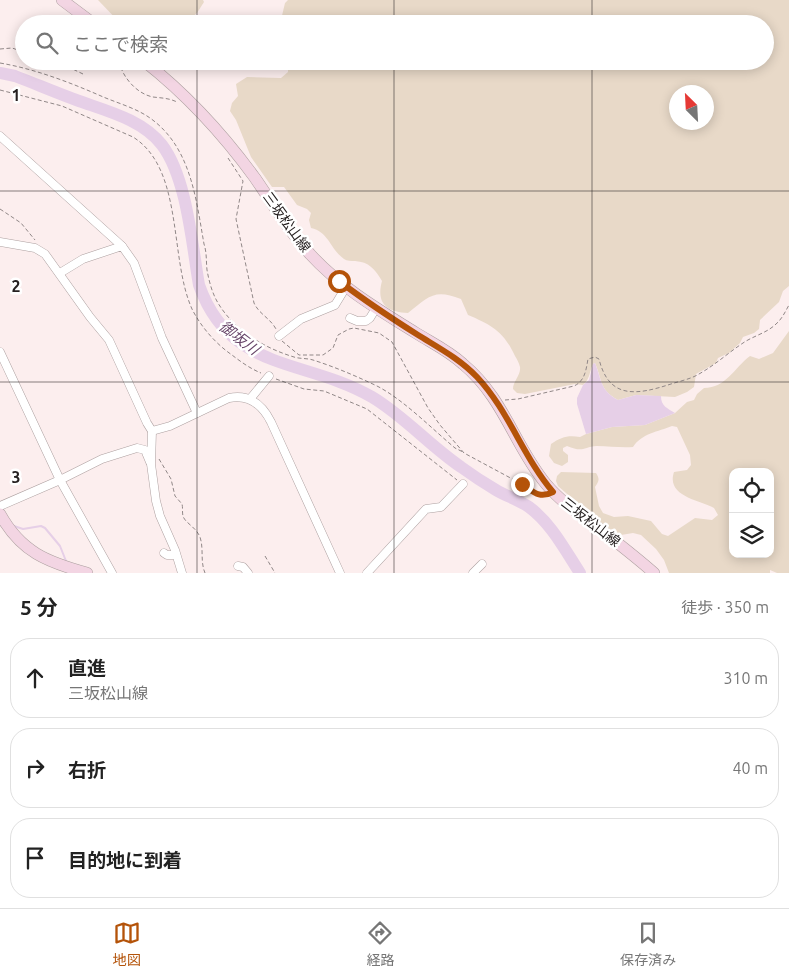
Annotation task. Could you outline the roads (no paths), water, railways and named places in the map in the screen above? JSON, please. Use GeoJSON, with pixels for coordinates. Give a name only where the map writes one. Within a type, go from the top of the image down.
{"type":"FeatureCollection","features":[{"type":"Feature","properties":{"kind":"main road"},"geometry":{"type":"LineString","coordinates":[[62,0],[80,15]]}},
{"type":"Feature","properties":{"kind":"main road","name":"三坂松山線"},"geometry":{"type":"LineString","coordinates":[[154,70],[204,116],[238,155],[300,243],[346,287],[463,363],[476,375],[497,402],[526,454],[553,492],[654,573]]}},
{"type":"Feature","properties":{"kind":"main road"},"geometry":{"type":"LineString","coordinates":[[0,514],[14,536],[32,552],[52,563],[87,573]]}},
{"type":"Feature","properties":{"kind":"street"},"geometry":{"type":"LineString","coordinates":[[0,136],[122,246],[134,263],[162,338],[197,413]]}},
{"type":"Feature","properties":{"kind":"street"},"geometry":{"type":"LineString","coordinates":[[0,242],[38,250],[45,254],[90,317],[109,340],[152,431],[151,460],[156,501],[182,573]]}},
{"type":"Feature","properties":{"kind":"street"},"geometry":{"type":"LineString","coordinates":[[60,273],[83,259],[122,246]]}},
{"type":"Feature","properties":{"kind":"street"},"geometry":{"type":"LineString","coordinates":[[279,336],[301,319],[335,305],[346,287]]}},
{"type":"Feature","properties":{"kind":"street"},"geometry":{"type":"LineString","coordinates":[[350,318],[357,321],[366,321],[376,308]]}},
{"type":"Feature","properties":{"kind":"street"},"geometry":{"type":"LineString","coordinates":[[0,352],[60,480],[112,573]]}},
{"type":"Feature","properties":{"kind":"street"},"geometry":{"type":"LineString","coordinates":[[250,399],[269,376]]}},
{"type":"Feature","properties":{"kind":"street"},"geometry":{"type":"LineString","coordinates":[[152,431],[170,426],[229,398],[250,399],[261,406],[271,422],[340,573]]}},
{"type":"Feature","properties":{"kind":"street"},"geometry":{"type":"LineString","coordinates":[[0,506],[102,459],[137,448],[145,450],[151,460]]}},
{"type":"Feature","properties":{"kind":"street"},"geometry":{"type":"LineString","coordinates":[[367,573],[426,509],[441,507],[463,484]]}},
{"type":"Feature","properties":{"kind":"street"},"geometry":{"type":"LineString","coordinates":[[164,553],[166,555],[176,555]]}},
{"type":"Feature","properties":{"kind":"street"},"geometry":{"type":"LineString","coordinates":[[473,573],[482,564]]}},
{"type":"Feature","properties":{"kind":"street"},"geometry":{"type":"LineString","coordinates":[[238,566],[243,567],[248,573]]}},
{"type":"Feature","properties":{"kind":"waterway","name":"御坂川"},"geometry":{"type":"LineString","coordinates":[[0,73],[15,76],[124,117],[154,136],[170,159],[183,193],[199,285],[213,313],[230,334],[250,349],[296,368],[347,385],[384,405],[465,470],[537,513],[557,537],[580,573]]}},
{"type":"Feature","properties":{"kind":"waterway"},"geometry":{"type":"LineString","coordinates":[[14,526],[23,529],[41,526],[45,528],[60,546],[66,561]]}}]}
